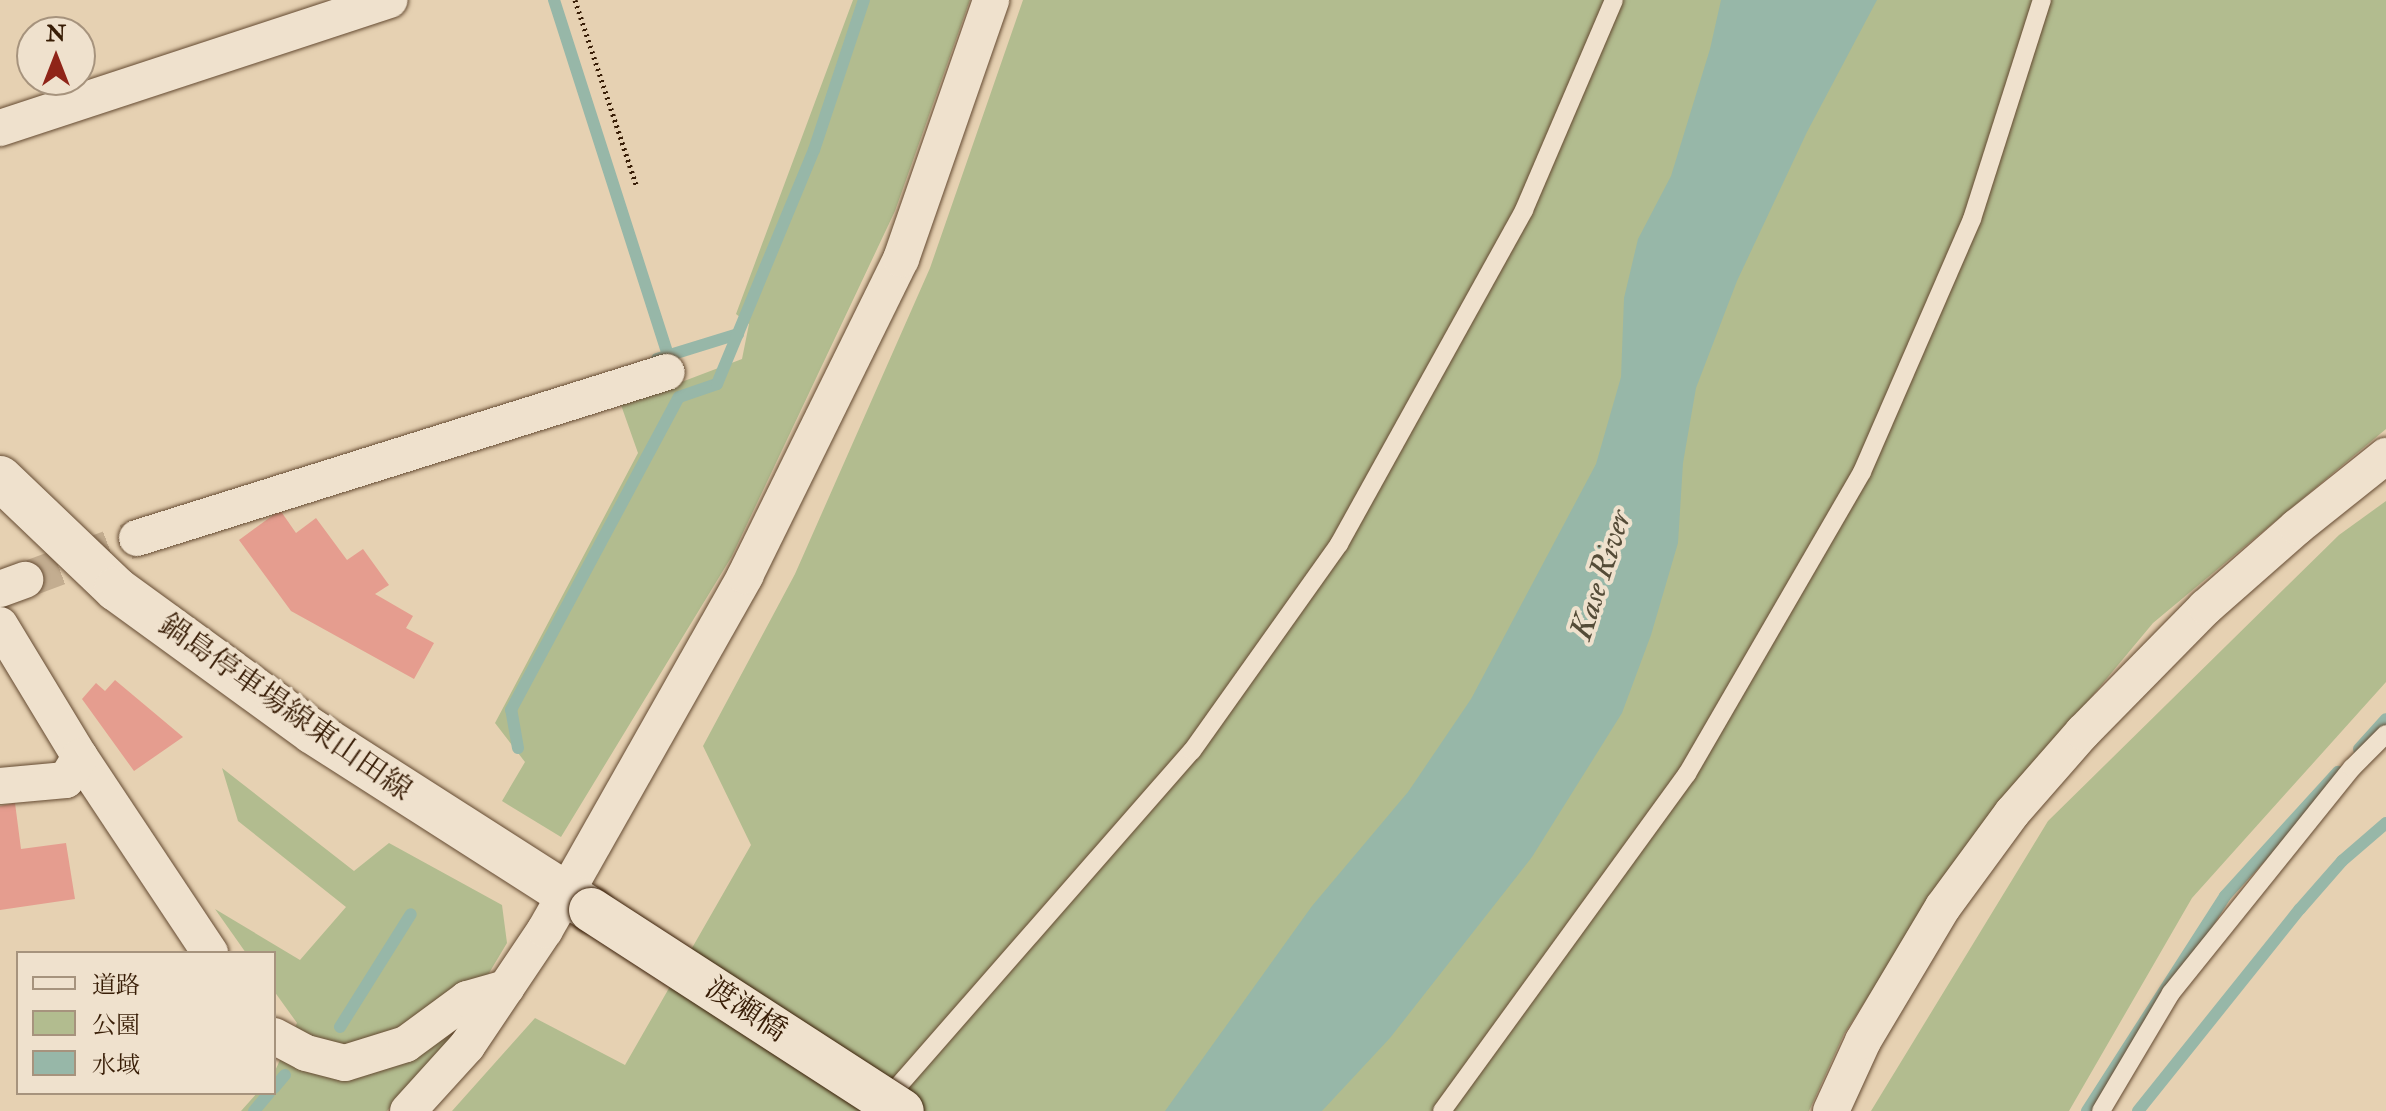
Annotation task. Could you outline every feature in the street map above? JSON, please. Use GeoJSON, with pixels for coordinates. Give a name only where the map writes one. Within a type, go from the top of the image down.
{"type":"FeatureCollection","features":[{"type":"Feature","properties":{"kind":"main road","name":"鍋島停車場線東山田線"},"geometry":{"type":"LineString","coordinates":[[0,478],[116,589],[313,732],[577,902]]}},
{"type":"Feature","properties":{"kind":"main road","name":"渡瀬橋"},"geometry":{"type":"LineString","coordinates":[[577,902],[902,1111]]}},
{"type":"Feature","properties":{"kind":"street"},"geometry":{"type":"LineString","coordinates":[[0,128],[389,0]]}},
{"type":"Feature","properties":{"kind":"street"},"geometry":{"type":"LineString","coordinates":[[408,1111],[467,1046],[545,930],[577,902],[745,576],[901,259],[991,0]]}},
{"type":"Feature","properties":{"kind":"street"},"geometry":{"type":"LineString","coordinates":[[137,538],[667,372]]}},
{"type":"Feature","properties":{"kind":"street"},"geometry":{"type":"LineString","coordinates":[[1831,1111],[1863,1041],[1943,907],[2012,813],[2083,732],[2206,607],[2297,527],[2386,456]]}},
{"type":"Feature","properties":{"kind":"street"},"geometry":{"type":"LineString","coordinates":[[0,625],[80,757],[209,951]]}},
{"type":"Feature","properties":{"kind":"street"},"geometry":{"type":"LineString","coordinates":[[0,786],[66,780],[80,757]]}},
{"type":"Feature","properties":{"kind":"street"},"geometry":{"type":"LineString","coordinates":[[276,1037],[306,1053],[345,1063],[406,1044],[467,999],[506,988]]}},
{"type":"Feature","properties":{"kind":"lane"},"geometry":{"type":"LineString","coordinates":[[876,1111],[1192,751],[1339,544],[1524,210],[1614,0]]}},
{"type":"Feature","properties":{"kind":"lane"},"geometry":{"type":"LineString","coordinates":[[1442,1111],[1687,774],[1862,472],[1972,219],[2042,0]]}},
{"type":"Feature","properties":{"kind":"lane"},"geometry":{"type":"LineString","coordinates":[[2101,1111],[2171,993],[2352,768],[2386,734]]}},
{"type":"Feature","properties":{"kind":"path"},"geometry":{"type":"LineString","coordinates":[[575,0],[637,187]]}},
{"type":"Feature","properties":{"kind":"green space"},"geometry":{"type":"Polygon","coordinates":[[[853,0],[970,0],[895,211],[732,556],[561,837],[502,801],[525,762],[495,723],[638,453],[621,405],[742,359],[749,324],[736,314],[853,0]]]}},
{"type":"Feature","properties":{"kind":"green space"},"geometry":{"type":"Polygon","coordinates":[[[1023,0],[2386,0],[2386,429],[2153,623],[1959,856],[1844,1034],[1809,1111],[452,1111],[535,1018],[625,1065],[751,845],[703,746],[795,574],[930,268],[1023,0]]]}},
{"type":"Feature","properties":{"kind":"green space"},"geometry":{"type":"Polygon","coordinates":[[[2386,501],[2386,682],[2192,898],[2069,1111],[1871,1111],[2048,821],[2339,535],[2386,501]]]}},
{"type":"Feature","properties":{"kind":"green space"},"geometry":{"type":"Polygon","coordinates":[[[222,768],[354,871],[389,843],[502,905],[507,943],[443,1050],[387,1111],[241,1111],[255,1095],[276,1095],[276,1069],[297,1023],[276,994],[276,951],[245,951],[215,909],[300,960],[346,907],[238,821],[222,768]]]}},
{"type":"Feature","properties":{"kind":"water","name":"Kase River"},"geometry":{"type":"Polygon","coordinates":[[[1721,0],[1877,0],[1807,132],[1737,281],[1696,388],[1683,463],[1678,543],[1651,635],[1622,713],[1532,857],[1390,1038],[1322,1111],[1165,1111],[1312,906],[1408,792],[1471,699],[1596,464],[1621,377],[1624,298],[1638,239],[1671,176],[1710,49],[1721,0]]]}},
{"type":"Feature","properties":{"kind":"building"},"geometry":{"type":"Polygon","coordinates":[[[280,510],[296,533],[316,518],[347,560],[363,549],[389,585],[375,594],[413,616],[406,628],[434,643],[414,679],[291,611],[239,540],[280,510]]]}},
{"type":"Feature","properties":{"kind":"building"},"geometry":{"type":"Polygon","coordinates":[[[115,680],[183,737],[134,771],[82,699],[96,683],[105,691],[115,680]]]}},
{"type":"Feature","properties":{"kind":"building"},"geometry":{"type":"Polygon","coordinates":[[[15,803],[21,849],[66,843],[75,899],[0,910],[0,806],[15,803]]]}},
{"type":"Feature","properties":{"kind":"waterway"},"geometry":{"type":"LineString","coordinates":[[554,0],[668,356]]}},
{"type":"Feature","properties":{"kind":"waterway"},"geometry":{"type":"LineString","coordinates":[[518,748],[511,710],[679,397],[717,384],[814,150],[864,0]]}},
{"type":"Feature","properties":{"kind":"waterway"},"geometry":{"type":"LineString","coordinates":[[657,359],[738,334]]}},
{"type":"Feature","properties":{"kind":"waterway"},"geometry":{"type":"LineString","coordinates":[[2359,749],[2386,719]]}},
{"type":"Feature","properties":{"kind":"waterway"},"geometry":{"type":"LineString","coordinates":[[2087,1111],[2225,896],[2338,772]]}},
{"type":"Feature","properties":{"kind":"waterway"},"geometry":{"type":"LineString","coordinates":[[2138,1111],[2300,909],[2342,861],[2386,823]]}},
{"type":"Feature","properties":{"kind":"waterway"},"geometry":{"type":"LineString","coordinates":[[340,1027],[411,914]]}},
{"type":"Feature","properties":{"kind":"waterway"},"geometry":{"type":"LineString","coordinates":[[276,1086],[285,1075]]}},
{"type":"Feature","properties":{"kind":"waterway"},"geometry":{"type":"LineString","coordinates":[[254,1111],[267,1095]]}},
{"type":"Feature","properties":{"kind":"tunnel"},"geometry":{"type":"LineString","coordinates":[[25,580],[137,538]]}}]}
